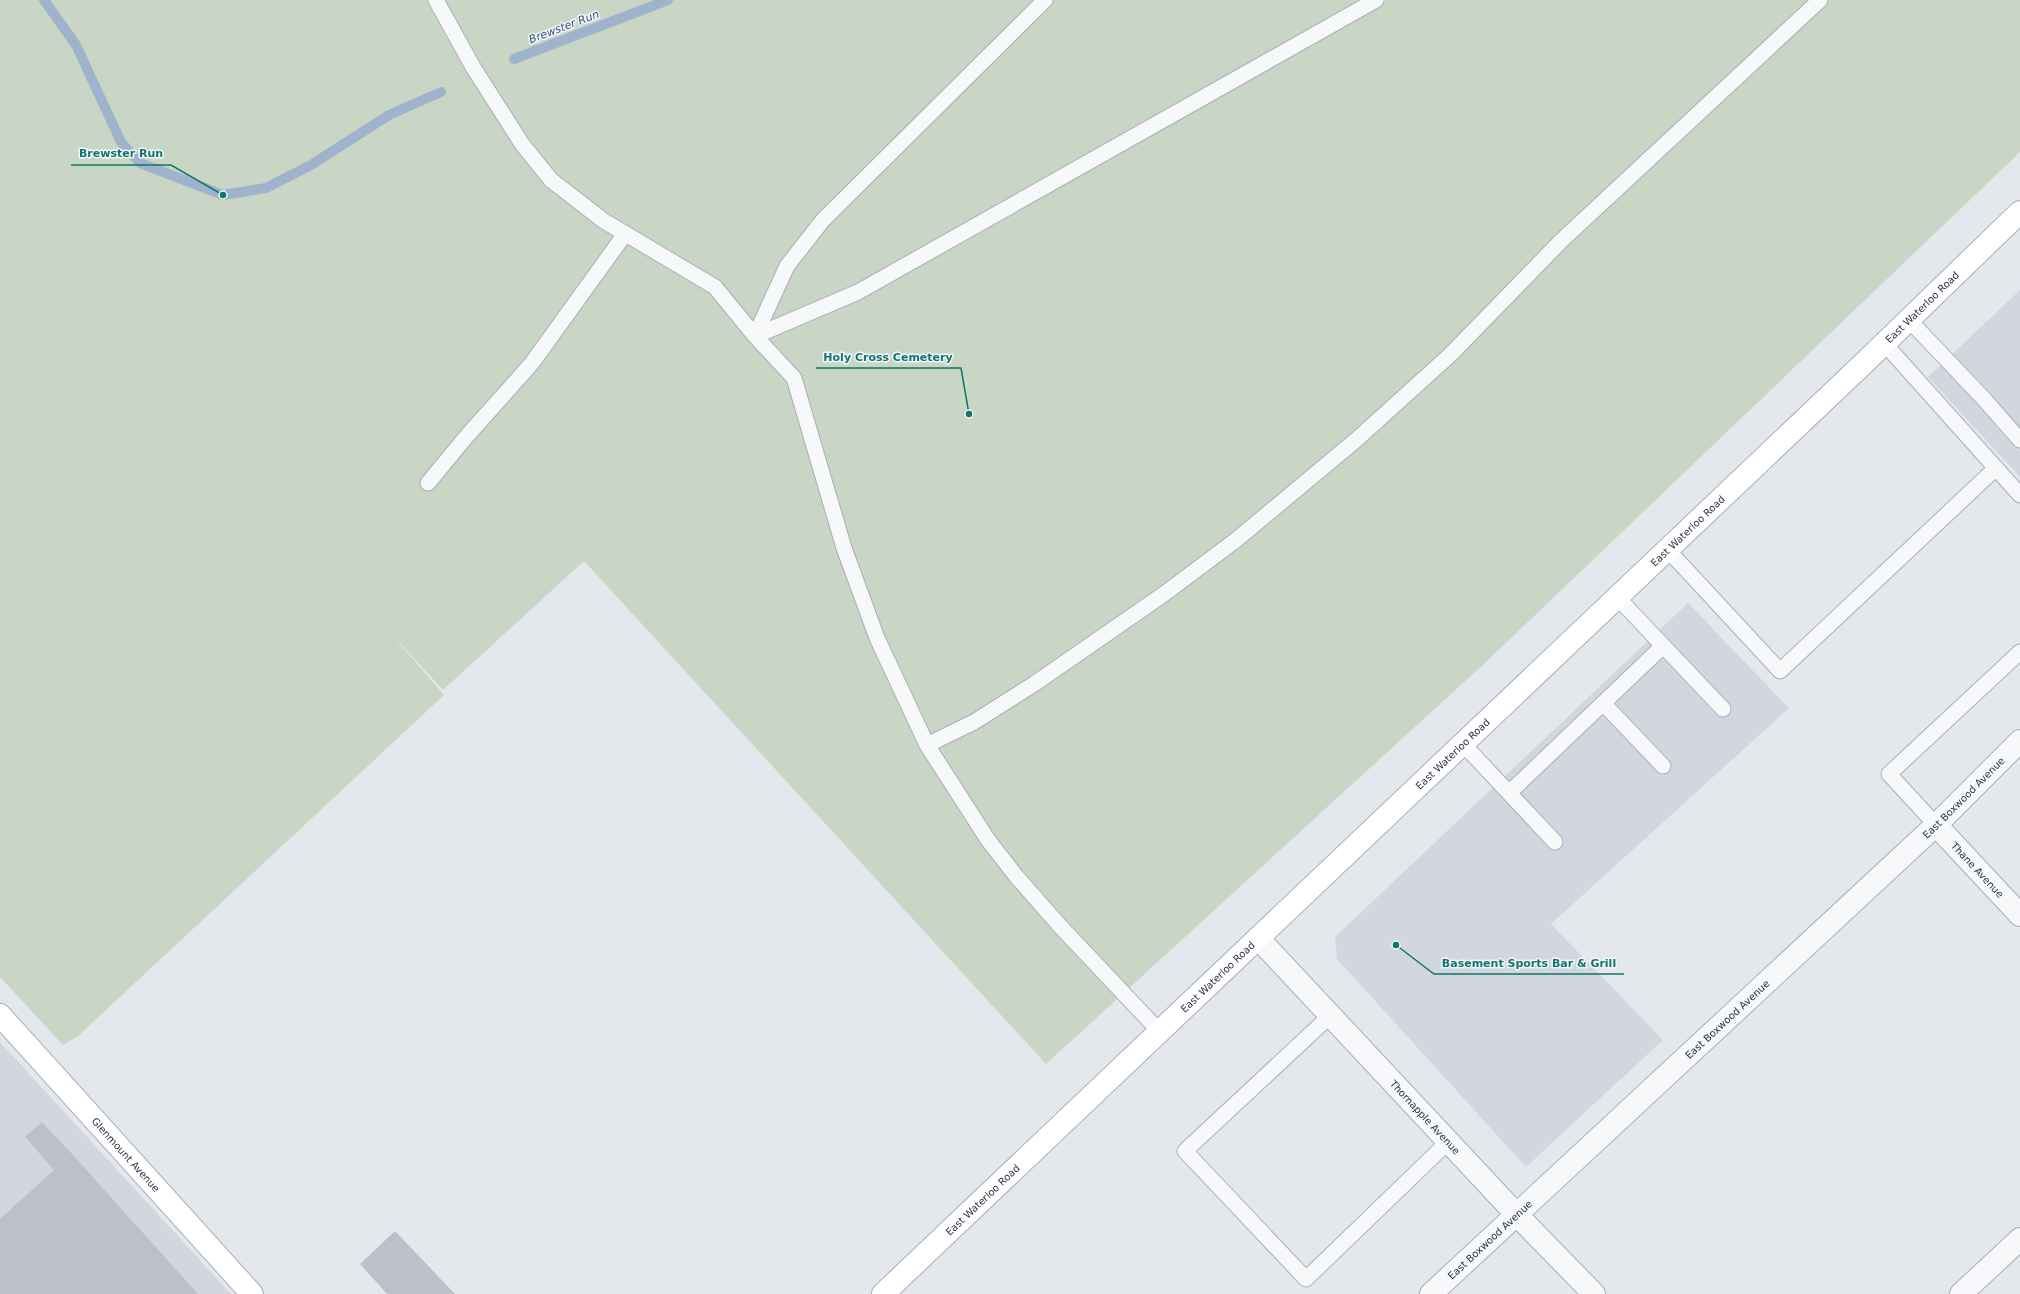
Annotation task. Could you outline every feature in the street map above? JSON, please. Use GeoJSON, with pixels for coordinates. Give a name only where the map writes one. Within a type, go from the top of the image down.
{"type":"FeatureCollection","features":[{"type":"Feature","properties":{"kind":"main road","name":"East Waterloo Road"},"geometry":{"type":"LineString","coordinates":[[883,1294],[1884,344],[2020,212]]}},
{"type":"Feature","properties":{"kind":"main road","name":"Glenmount Avenue"},"geometry":{"type":"LineString","coordinates":[[0,1015],[252,1294]]}},
{"type":"Feature","properties":{"kind":"street","name":"East Boxwood Avenue"},"geometry":{"type":"LineString","coordinates":[[1431,1294],[1936,824],[2020,741]]}},
{"type":"Feature","properties":{"kind":"street","name":"Thane Avenue"},"geometry":{"type":"LineString","coordinates":[[1936,824],[2020,915]]}},
{"type":"Feature","properties":{"kind":"street","name":"Thornapple Avenue"},"geometry":{"type":"LineString","coordinates":[[1258,938],[1516,1214],[1594,1294]]}},
{"type":"Feature","properties":{"kind":"street"},"geometry":{"type":"LineString","coordinates":[[1961,1294],[2020,1239]]}},
{"type":"Feature","properties":{"kind":"lane"},"geometry":{"type":"LineString","coordinates":[[436,0],[473,68],[522,144],[550,180],[585,208],[625,234],[715,287],[755,336],[794,378],[844,548],[877,638],[927,745],[988,840],[1016,876],[1060,926],[1160,1032]]}},
{"type":"Feature","properties":{"kind":"lane"},"geometry":{"type":"LineString","coordinates":[[755,336],[787,266],[823,220],[1045,0]]}},
{"type":"Feature","properties":{"kind":"lane"},"geometry":{"type":"LineString","coordinates":[[755,336],[858,292],[1376,0]]}},
{"type":"Feature","properties":{"kind":"lane"},"geometry":{"type":"LineString","coordinates":[[927,745],[974,722],[1021,693],[1164,594],[1236,540],[1356,440],[1450,355],[1561,241],[1820,0]]}},
{"type":"Feature","properties":{"kind":"lane"},"geometry":{"type":"LineString","coordinates":[[428,483],[466,437],[532,363],[625,234]]}},
{"type":"Feature","properties":{"kind":"lane"},"geometry":{"type":"LineString","coordinates":[[1908,320],[1984,399],[2020,440]]}},
{"type":"Feature","properties":{"kind":"lane"},"geometry":{"type":"LineString","coordinates":[[1884,344],[2020,495]]}},
{"type":"Feature","properties":{"kind":"lane"},"geometry":{"type":"LineString","coordinates":[[1667,549],[1780,671],[1996,468]]}},
{"type":"Feature","properties":{"kind":"lane"},"geometry":{"type":"LineString","coordinates":[[1617,597],[1723,709]]}},
{"type":"Feature","properties":{"kind":"lane"},"geometry":{"type":"LineString","coordinates":[[1509,793],[1663,646]]}},
{"type":"Feature","properties":{"kind":"lane"},"geometry":{"type":"LineString","coordinates":[[1936,824],[1889,774],[2020,652]]}},
{"type":"Feature","properties":{"kind":"lane"},"geometry":{"type":"LineString","coordinates":[[1603,703],[1663,766]]}},
{"type":"Feature","properties":{"kind":"lane"},"geometry":{"type":"LineString","coordinates":[[1463,744],[1555,842]]}},
{"type":"Feature","properties":{"kind":"lane"},"geometry":{"type":"LineString","coordinates":[[1330,1015],[1185,1151],[1306,1279],[1449,1141]]}},
{"type":"Feature","properties":{"kind":"shaded area"},"geometry":{"type":"Polygon","coordinates":[[[2020,290],[2020,477],[1928,377],[2020,290]]]}},
{"type":"Feature","properties":{"kind":"shaded area"},"geometry":{"type":"Polygon","coordinates":[[[1688,603],[1789,708],[1551,924],[1663,1040],[1526,1167],[1337,959],[1335,937],[1688,603]]]}},
{"type":"Feature","properties":{"kind":"shaded area"},"geometry":{"type":"Polygon","coordinates":[[[0,1042],[231,1294],[0,1294],[0,1042]]]}},
{"type":"Feature","properties":{"kind":"green space"},"geometry":{"type":"Polygon","coordinates":[[[0,0],[2020,0],[2020,152],[1486,662],[1046,1064],[584,561],[443,690],[387,629],[444,695],[78,1036],[63,1045],[0,977],[0,0]]]}},
{"type":"Feature","properties":{"kind":"building"},"geometry":{"type":"Polygon","coordinates":[[[42,1122],[198,1294],[0,1294],[0,1219],[54,1170],[25,1137],[42,1122]]]}},
{"type":"Feature","properties":{"kind":"building"},"geometry":{"type":"Polygon","coordinates":[[[395,1231],[455,1294],[387,1294],[360,1264],[395,1231]]]}},
{"type":"Feature","properties":{"kind":"waterway","name":"Brewster Run"},"geometry":{"type":"LineString","coordinates":[[44,0],[76,45],[121,142],[140,163],[223,195],[266,188],[311,165],[389,115],[441,92]]}},
{"type":"Feature","properties":{"kind":"waterway","name":"Brewster Run"},"geometry":{"type":"LineString","coordinates":[[514,59],[668,0]]}},
{"type":"Feature","properties":{"kind":"place","name":"Brewster Run"},"geometry":{"type":"Point","coordinates":[223,195]}},
{"type":"Feature","properties":{"kind":"place","name":"Holy Cross Cemetery"},"geometry":{"type":"Point","coordinates":[969,414]}},
{"type":"Feature","properties":{"kind":"place","name":"Basement Sports Bar & Grill"},"geometry":{"type":"Point","coordinates":[1396,945]}}]}
